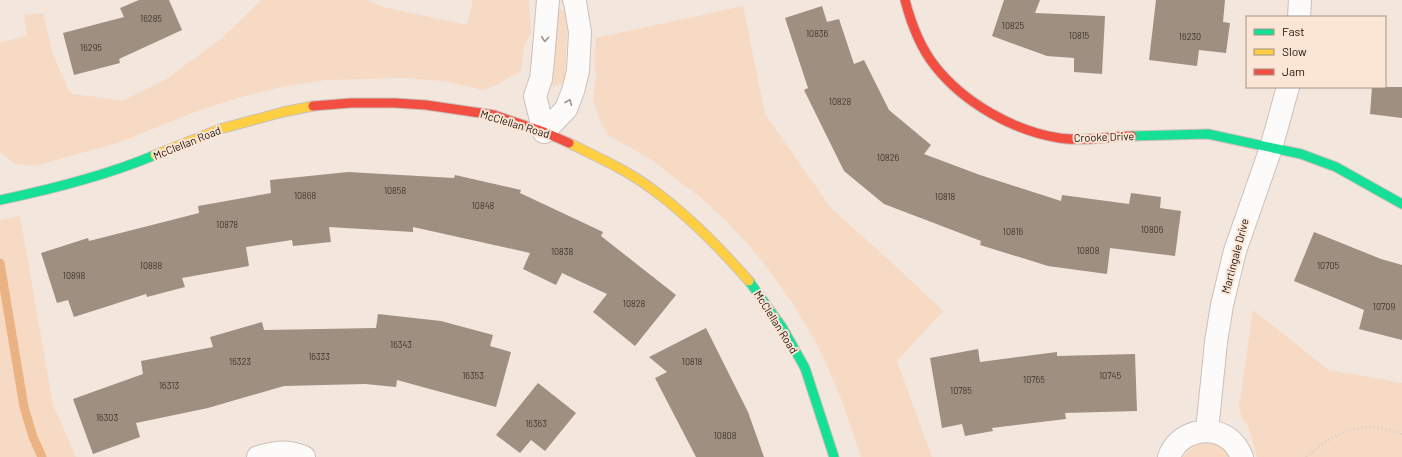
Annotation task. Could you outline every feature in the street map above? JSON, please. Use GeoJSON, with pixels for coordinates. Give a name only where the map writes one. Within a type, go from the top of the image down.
{"type":"FeatureCollection","features":[{"type":"Feature","properties":{"kind":"street"},"geometry":{"type":"LineString","coordinates":[[544,132],[535,96],[541,79],[548,0]]}},
{"type":"Feature","properties":{"kind":"street"},"geometry":{"type":"LineString","coordinates":[[544,132],[566,109],[573,91],[578,71],[580,32],[574,0]]}},
{"type":"Feature","properties":{"kind":"street","name":"Crooke Drive"},"geometry":{"type":"LineString","coordinates":[[905,0],[909,16],[921,43],[934,65],[949,82],[968,98],[1009,121],[1036,132],[1060,138],[1089,140],[1117,136],[1205,134],[1301,153],[1336,167],[1392,200],[1402,204]]}},
{"type":"Feature","properties":{"kind":"street"},"geometry":{"type":"LineString","coordinates":[[1299,16],[1300,0]]}},
{"type":"Feature","properties":{"kind":"street","name":"Martingale Drive"},"geometry":{"type":"LineString","coordinates":[[1207,431],[1216,342],[1222,305],[1235,251],[1271,148],[1288,88]]}},
{"type":"Feature","properties":{"kind":"street","name":"McClellan Road"},"geometry":{"type":"LineString","coordinates":[[0,200],[51,189],[130,166],[220,129],[283,112],[320,105],[350,103],[426,105],[494,115],[544,132],[619,168],[651,188],[678,208],[732,261],[756,288],[782,327],[805,368],[834,457]]}},
{"type":"Feature","properties":{"kind":"street"},"geometry":{"type":"LineString","coordinates":[[1169,457],[1177,444],[1186,437],[1196,432],[1207,431],[1230,439],[1238,448],[1242,457]]}},
{"type":"Feature","properties":{"kind":"street"},"geometry":{"type":"LineString","coordinates":[[258,457],[281,452],[293,453],[304,457]]}},
{"type":"Feature","properties":{"kind":"path"},"geometry":{"type":"LineString","coordinates":[[1306,457],[1324,442],[1344,432],[1371,427],[1383,428],[1402,434]]}},
{"type":"Feature","properties":{"kind":"shaded area"},"geometry":{"type":"Polygon","coordinates":[[[261,0],[368,0],[383,7],[467,25],[473,0],[529,0],[531,33],[524,46],[521,70],[497,85],[483,90],[444,81],[403,78],[326,80],[283,87],[245,96],[203,109],[120,142],[35,166],[15,164],[0,152],[0,42],[27,36],[24,15],[43,13],[53,54],[70,93],[122,101],[165,80],[222,38],[261,0]]]}},
{"type":"Feature","properties":{"kind":"shaded area"},"geometry":{"type":"Polygon","coordinates":[[[743,6],[765,114],[831,208],[943,311],[897,361],[932,457],[861,457],[842,401],[814,339],[793,304],[769,270],[747,243],[701,198],[650,159],[608,135],[601,123],[593,101],[596,77],[594,57],[596,38],[743,6]]]}},
{"type":"Feature","properties":{"kind":"shaded area"},"geometry":{"type":"Polygon","coordinates":[[[561,9],[568,15],[565,79],[560,85],[553,86],[550,83],[558,10],[561,9]]]}},
{"type":"Feature","properties":{"kind":"shaded area"},"geometry":{"type":"Polygon","coordinates":[[[20,216],[53,405],[76,457],[0,457],[0,220],[20,216]]]}},
{"type":"Feature","properties":{"kind":"shaded area"},"geometry":{"type":"Polygon","coordinates":[[[1253,310],[1329,370],[1402,383],[1402,457],[1257,457],[1248,425],[1242,419],[1239,407],[1253,310]]]}},
{"type":"Feature","properties":{"kind":"shaded area"},"geometry":{"type":"Polygon","coordinates":[[[1202,443],[1219,446],[1231,457],[1183,457],[1191,448],[1202,443]]]}},
{"type":"Feature","properties":{"kind":"building"},"geometry":{"type":"Polygon","coordinates":[[[139,0],[169,0],[182,30],[119,59],[120,63],[74,75],[63,33],[124,17],[120,8],[139,0]]]}},
{"type":"Feature","properties":{"kind":"building"},"geometry":{"type":"Polygon","coordinates":[[[1004,0],[1040,0],[1035,13],[1105,16],[1102,74],[1074,72],[1074,58],[1047,56],[992,36],[1004,0]]]}},
{"type":"Feature","properties":{"kind":"building"},"geometry":{"type":"Polygon","coordinates":[[[1156,0],[1225,0],[1223,22],[1230,23],[1226,53],[1199,50],[1197,66],[1149,60],[1156,0]]]}},
{"type":"Feature","properties":{"kind":"building"},"geometry":{"type":"Polygon","coordinates":[[[822,6],[827,22],[839,19],[854,64],[864,60],[889,110],[931,145],[924,154],[980,175],[1061,201],[1062,195],[1129,204],[1131,193],[1161,197],[1160,208],[1181,211],[1175,256],[1110,248],[1107,274],[1048,266],[980,245],[981,241],[884,204],[844,171],[804,90],[808,88],[785,18],[822,6]]]}},
{"type":"Feature","properties":{"kind":"building"},"geometry":{"type":"Polygon","coordinates":[[[1402,87],[1402,118],[1370,114],[1372,88],[1402,87]]]}},
{"type":"Feature","properties":{"kind":"building"},"geometry":{"type":"Polygon","coordinates":[[[348,172],[454,178],[455,175],[521,190],[520,193],[603,232],[601,236],[676,295],[635,346],[593,312],[607,294],[562,273],[556,285],[523,269],[530,253],[413,227],[413,232],[329,227],[331,242],[293,246],[292,240],[246,247],[249,266],[182,278],[185,287],[147,297],[146,294],[74,317],[68,300],[57,303],[41,253],[88,238],[89,241],[199,213],[198,206],[271,193],[270,180],[348,172]]]}},
{"type":"Feature","properties":{"kind":"building"},"geometry":{"type":"Polygon","coordinates":[[[1314,232],[1381,259],[1402,265],[1402,340],[1359,329],[1364,310],[1294,281],[1314,232]]]}},
{"type":"Feature","properties":{"kind":"building"},"geometry":{"type":"Polygon","coordinates":[[[378,314],[441,321],[493,335],[490,346],[511,352],[496,407],[397,380],[396,387],[365,384],[284,386],[208,408],[136,423],[140,437],[93,454],[73,399],[143,374],[141,361],[213,347],[210,337],[262,322],[264,330],[376,328],[378,314]]]}},
{"type":"Feature","properties":{"kind":"building"},"geometry":{"type":"Polygon","coordinates":[[[706,328],[748,412],[764,457],[696,457],[655,378],[667,372],[649,357],[706,328]]]}},
{"type":"Feature","properties":{"kind":"building"},"geometry":{"type":"Polygon","coordinates":[[[978,349],[980,362],[1057,352],[1057,356],[1135,354],[1137,411],[1065,413],[1066,419],[992,428],[993,431],[965,436],[962,424],[942,428],[930,358],[978,349]]]}},
{"type":"Feature","properties":{"kind":"building"},"geometry":{"type":"Polygon","coordinates":[[[538,383],[576,413],[545,451],[531,440],[520,453],[496,435],[538,383]]]}},
{"type":"Feature","properties":{"kind":"waterway"},"geometry":{"type":"LineString","coordinates":[[0,263],[24,407],[33,437],[42,457]]}},
{"type":"Feature","properties":{"kind":"traffic: fast"},"geometry":{"type":"LineString","coordinates":[[1132,136],[1208,134],[1301,154],[1336,167],[1402,204]]}},
{"type":"Feature","properties":{"kind":"traffic: fast"},"geometry":{"type":"LineString","coordinates":[[0,200],[79,181],[136,163],[155,155]]}},
{"type":"Feature","properties":{"kind":"traffic: fast"},"geometry":{"type":"LineString","coordinates":[[749,281],[782,327],[805,368],[834,457]]}},
{"type":"Feature","properties":{"kind":"traffic: slow"},"geometry":{"type":"LineString","coordinates":[[155,155],[220,129],[283,112],[313,106]]}},
{"type":"Feature","properties":{"kind":"traffic: slow"},"geometry":{"type":"LineString","coordinates":[[569,143],[612,164],[642,182],[665,199],[703,232],[749,281]]}},
{"type":"Feature","properties":{"kind":"traffic: jam"},"geometry":{"type":"LineString","coordinates":[[905,0],[917,34],[925,51],[935,66],[960,92],[991,113],[1025,129],[1059,138],[1087,139],[1132,136]]}},
{"type":"Feature","properties":{"kind":"traffic: jam"},"geometry":{"type":"LineString","coordinates":[[313,106],[351,103],[426,105],[494,115],[544,132],[569,143]]}}]}
